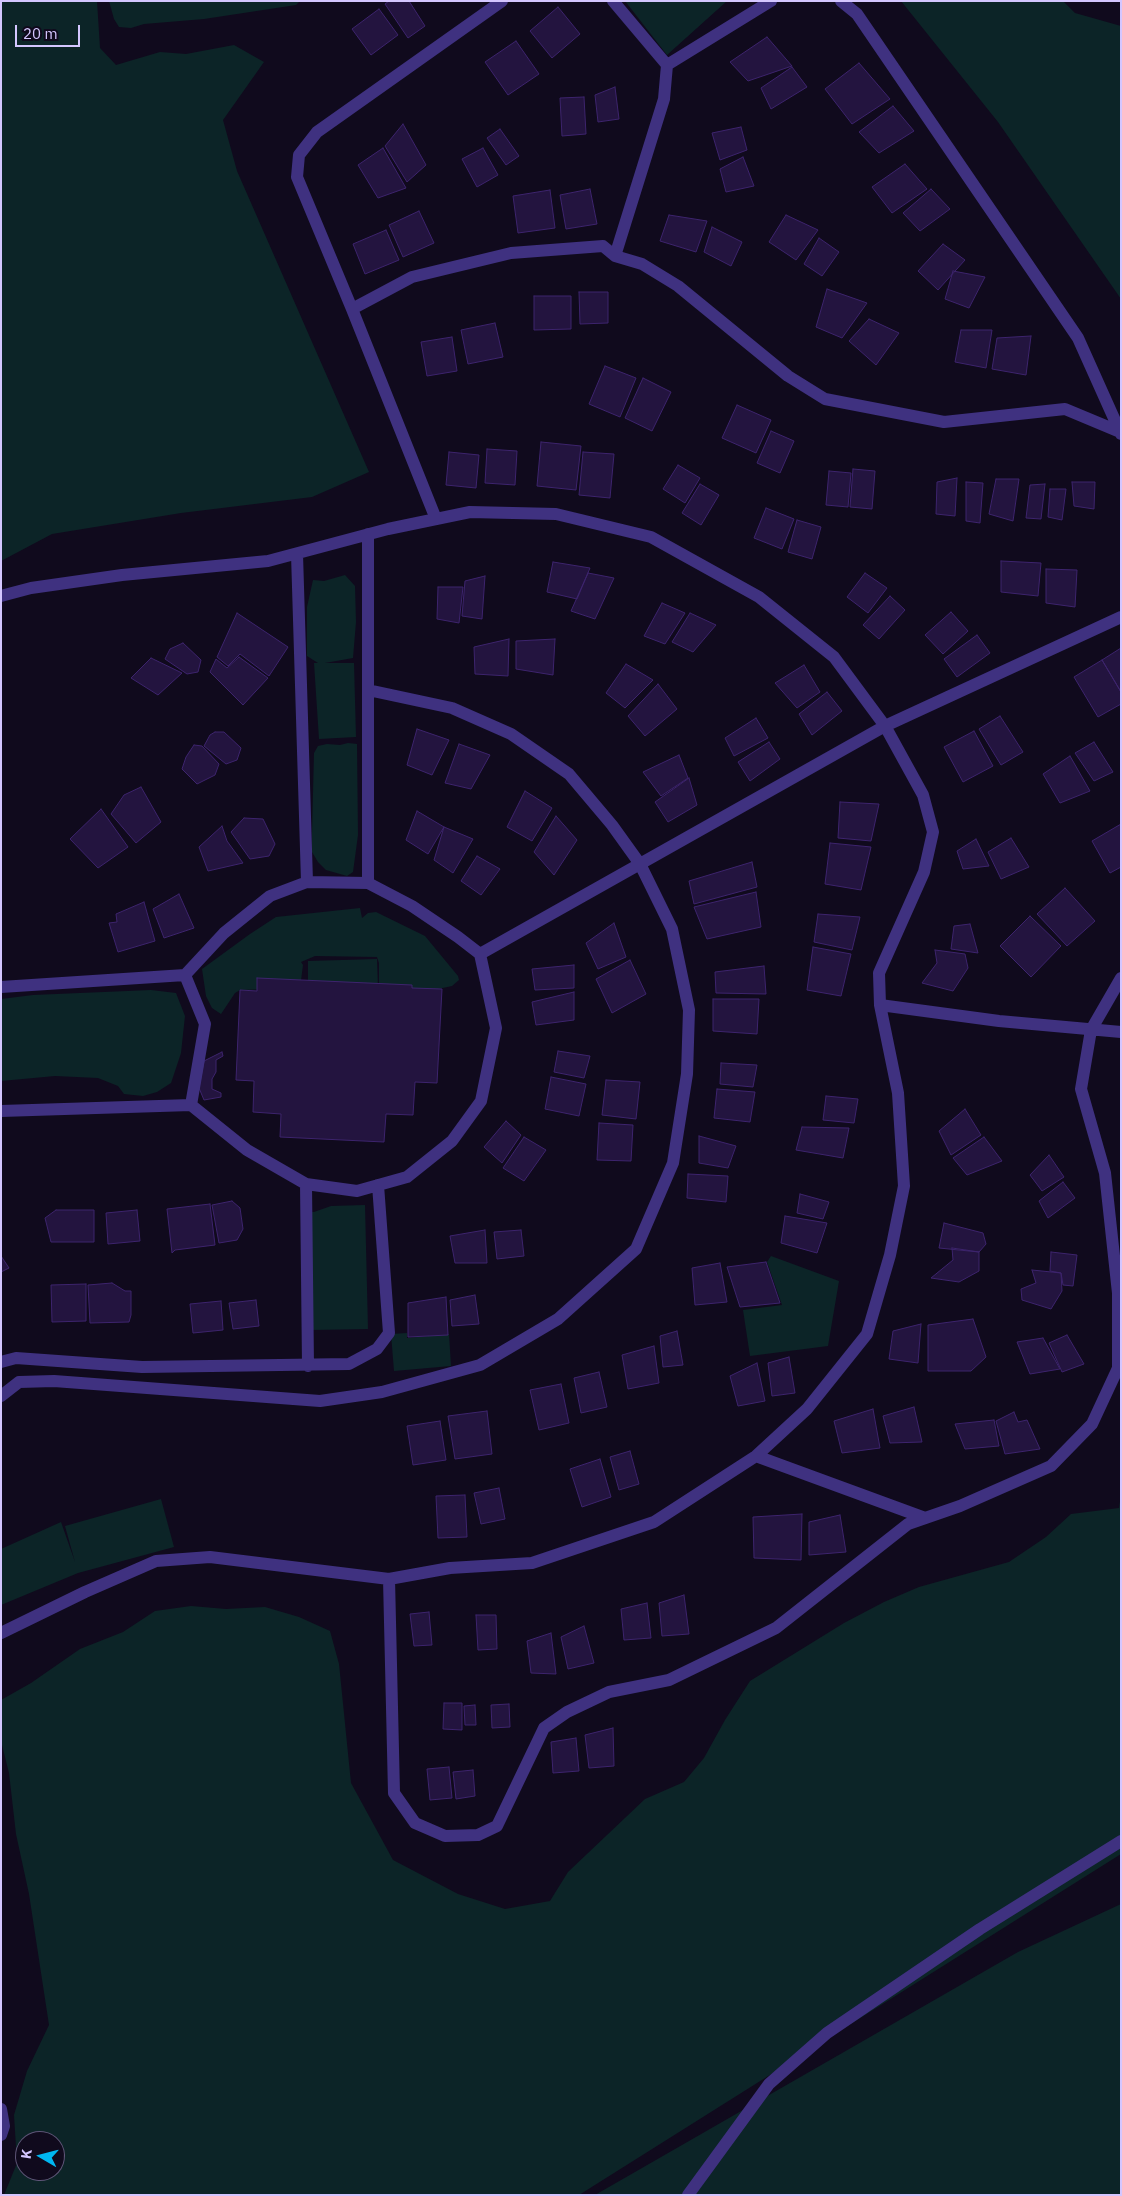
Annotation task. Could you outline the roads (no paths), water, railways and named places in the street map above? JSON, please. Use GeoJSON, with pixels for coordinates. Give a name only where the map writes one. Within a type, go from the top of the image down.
{"type":"FeatureCollection","features":[{"type":"Feature","properties":{"kind":"street"},"geometry":{"type":"LineString","coordinates":[[436,519],[297,177],[299,155],[317,132],[502,1]]}},
{"type":"Feature","properties":{"kind":"street"},"geometry":{"type":"LineString","coordinates":[[613,1],[667,65],[664,99],[615,256]]}},
{"type":"Feature","properties":{"kind":"street"},"geometry":{"type":"LineString","coordinates":[[667,65],[772,1]]}},
{"type":"Feature","properties":{"kind":"street"},"geometry":{"type":"LineString","coordinates":[[841,1],[857,14],[1078,338],[1120,433]]}},
{"type":"Feature","properties":{"kind":"street"},"geometry":{"type":"LineString","coordinates":[[352,309],[412,277],[511,254],[603,246],[615,256],[642,264],[678,286],[788,376],[825,399],[944,422],[1065,409],[1120,433]]}},
{"type":"Feature","properties":{"kind":"street"},"geometry":{"type":"LineString","coordinates":[[1,596],[40,586],[122,575],[268,561],[368,534],[470,512],[556,514],[651,537],[759,597],[834,657],[885,726],[923,795],[933,832],[924,872],[879,973],[880,1005],[898,1093],[904,1186],[890,1255],[867,1334],[807,1409],[756,1456],[654,1522],[532,1563],[450,1568],[389,1579],[210,1557],[156,1561],[85,1592],[1,1633]]}},
{"type":"Feature","properties":{"kind":"street"},"geometry":{"type":"LineString","coordinates":[[368,534],[368,883]]}},
{"type":"Feature","properties":{"kind":"street"},"geometry":{"type":"LineString","coordinates":[[297,554],[307,882]]}},
{"type":"Feature","properties":{"kind":"street"},"geometry":{"type":"LineString","coordinates":[[480,954],[885,726],[1121,617]]}},
{"type":"Feature","properties":{"kind":"street"},"geometry":{"type":"LineString","coordinates":[[1,1396],[19,1382],[54,1381],[320,1401],[382,1392],[480,1365],[558,1319],[636,1249],[673,1164],[687,1074],[689,1010],[672,929],[640,864],[612,825],[569,774],[510,734],[452,708],[368,690]]}},
{"type":"Feature","properties":{"kind":"street"},"geometry":{"type":"LineString","coordinates":[[1,987],[185,975],[224,933],[270,896],[307,882],[368,883],[412,906],[480,954],[496,1028],[481,1101],[452,1141],[407,1177],[357,1191],[306,1184],[247,1150],[190,1105],[1,1111]]}},
{"type":"Feature","properties":{"kind":"street"},"geometry":{"type":"LineString","coordinates":[[185,975],[205,1024],[190,1105]]}},
{"type":"Feature","properties":{"kind":"street"},"geometry":{"type":"LineString","coordinates":[[389,1579],[394,1793],[415,1823],[445,1836],[478,1835],[497,1826],[544,1728],[567,1712],[609,1692],[669,1680],[776,1628],[908,1524],[960,1506],[1050,1466],[1092,1424],[1118,1368],[1118,1293],[1105,1174],[1081,1089],[1091,1030],[1121,978]]}},
{"type":"Feature","properties":{"kind":"street"},"geometry":{"type":"LineString","coordinates":[[880,1005],[999,1021],[1121,1032]]}},
{"type":"Feature","properties":{"kind":"street"},"geometry":{"type":"LineString","coordinates":[[306,1184],[308,1366]]}},
{"type":"Feature","properties":{"kind":"street"},"geometry":{"type":"LineString","coordinates":[[1,1362],[16,1358],[142,1367],[349,1364],[376,1349],[389,1333],[378,1185]]}},
{"type":"Feature","properties":{"kind":"street"},"geometry":{"type":"LineString","coordinates":[[756,1456],[925,1518]]}},
{"type":"Feature","properties":{"kind":"street"},"geometry":{"type":"LineString","coordinates":[[688,2195],[769,2084],[827,2032],[980,1929],[1121,1841]]}},
{"type":"Feature","properties":{"kind":"street"},"geometry":{"type":"LineString","coordinates":[[1,2109],[4,2126],[1,2135]]}}]}
